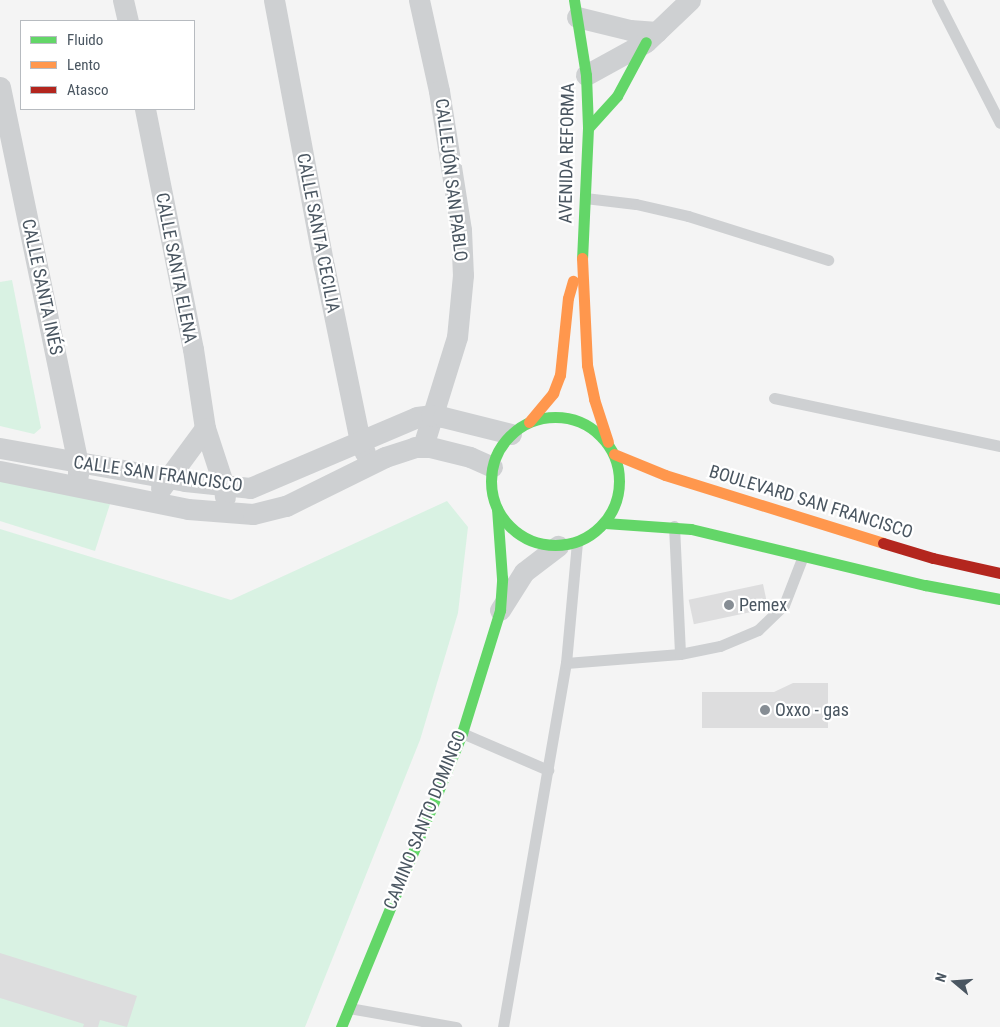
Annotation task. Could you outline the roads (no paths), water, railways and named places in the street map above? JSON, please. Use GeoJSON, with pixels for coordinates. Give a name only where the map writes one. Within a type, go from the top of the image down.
{"type":"FeatureCollection","features":[{"type":"Feature","properties":{"kind":"street"},"geometry":{"type":"LineString","coordinates":[[123,0],[128,20]]}},
{"type":"Feature","properties":{"kind":"street","name":"CALLE SANTA CECILIA"},"geometry":{"type":"LineString","coordinates":[[274,0],[324,266],[360,441],[370,464]]}},
{"type":"Feature","properties":{"kind":"street","name":"CALLEJÓN SAN PABLO"},"geometry":{"type":"LineString","coordinates":[[419,0],[439,91],[461,230],[463,274],[457,338],[448,371],[431,415],[423,446]]}},
{"type":"Feature","properties":{"kind":"street"},"geometry":{"type":"LineString","coordinates":[[586,75],[652,37],[690,0]]}},
{"type":"Feature","properties":{"kind":"street"},"geometry":{"type":"LineString","coordinates":[[575,8],[652,37]]}},
{"type":"Feature","properties":{"kind":"street","name":"AVENIDA REFORMA"},"geometry":{"type":"LineString","coordinates":[[575,8],[586,75],[588,128],[582,248],[587,365],[594,399],[608,442]]}},
{"type":"Feature","properties":{"kind":"street"},"geometry":{"type":"LineString","coordinates":[[588,128],[617,96],[652,37]]}},
{"type":"Feature","properties":{"kind":"street","name":"CALLE SANTA INÉS"},"geometry":{"type":"LineString","coordinates":[[0,87],[78,462],[78,488]]}},
{"type":"Feature","properties":{"kind":"street","name":"CALLE SANTA ELENA"},"geometry":{"type":"LineString","coordinates":[[145,110],[192,349],[205,428],[224,486],[227,514]]}},
{"type":"Feature","properties":{"kind":"street","name":"AVENIDA REFORMA"},"geometry":{"type":"LineString","coordinates":[[528,422],[553,393],[560,375],[568,298],[582,248]]}},
{"type":"Feature","properties":{"kind":"street","name":"CALLE SAN FRANCISCO"},"geometry":{"type":"LineString","coordinates":[[0,448],[167,478],[250,488],[262,485],[407,421],[431,415],[510,434]]}},
{"type":"Feature","properties":{"kind":"street"},"geometry":{"type":"LineString","coordinates":[[550,416],[572,418],[592,427],[608,442],[614,454],[620,477],[617,501],[605,522],[593,534],[568,544],[540,544],[522,537],[508,525],[497,509],[490,481],[492,467],[499,449],[510,434],[528,422],[550,416]]}},
{"type":"Feature","properties":{"kind":"street"},"geometry":{"type":"LineString","coordinates":[[153,503],[167,478],[205,428]]}},
{"type":"Feature","properties":{"kind":"street","name":"CALLE SAN FRANCISCO"},"geometry":{"type":"LineString","coordinates":[[0,471],[153,503],[227,514],[253,514],[286,506],[402,450],[423,446],[470,456],[492,467]]}},
{"type":"Feature","properties":{"kind":"street","name":"BOULEVARD SAN FRANCISCO"},"geometry":{"type":"LineString","coordinates":[[614,454],[665,475],[862,537],[933,558],[1000,573]]}},
{"type":"Feature","properties":{"kind":"street","name":"CAMINO SANTO DOMINGO"},"geometry":{"type":"LineString","coordinates":[[341,1027],[462,733],[500,610],[502,578],[497,509]]}},
{"type":"Feature","properties":{"kind":"street"},"geometry":{"type":"LineString","coordinates":[[605,522],[674,526],[926,584],[1000,599]]}},
{"type":"Feature","properties":{"kind":"street","name":"CAMINO SANTO DOMINGO"},"geometry":{"type":"LineString","coordinates":[[500,610],[524,572],[568,544]]}},
{"type":"Feature","properties":{"kind":"lane"},"geometry":{"type":"LineString","coordinates":[[937,0],[1000,123]]}},
{"type":"Feature","properties":{"kind":"lane"},"geometry":{"type":"LineString","coordinates":[[585,198],[636,204],[688,216],[828,260]]}},
{"type":"Feature","properties":{"kind":"lane"},"geometry":{"type":"LineString","coordinates":[[774,398],[1000,446]]}},
{"type":"Feature","properties":{"kind":"lane"},"geometry":{"type":"LineString","coordinates":[[674,526],[680,654]]}},
{"type":"Feature","properties":{"kind":"lane"},"geometry":{"type":"LineString","coordinates":[[504,1027],[566,663],[568,544]]}},
{"type":"Feature","properties":{"kind":"lane"},"geometry":{"type":"LineString","coordinates":[[566,663],[680,654],[720,646],[758,630],[784,605],[804,555]]}},
{"type":"Feature","properties":{"kind":"lane"},"geometry":{"type":"LineString","coordinates":[[462,733],[548,770]]}},
{"type":"Feature","properties":{"kind":"lane"},"geometry":{"type":"LineString","coordinates":[[349,1008],[456,1027]]}},
{"type":"Feature","properties":{"kind":"place","name":"Pemex"},"geometry":{"type":"Point","coordinates":[729,605]}},
{"type":"Feature","properties":{"kind":"place","name":"Oxxo - gas"},"geometry":{"type":"Point","coordinates":[765,710]}}]}
